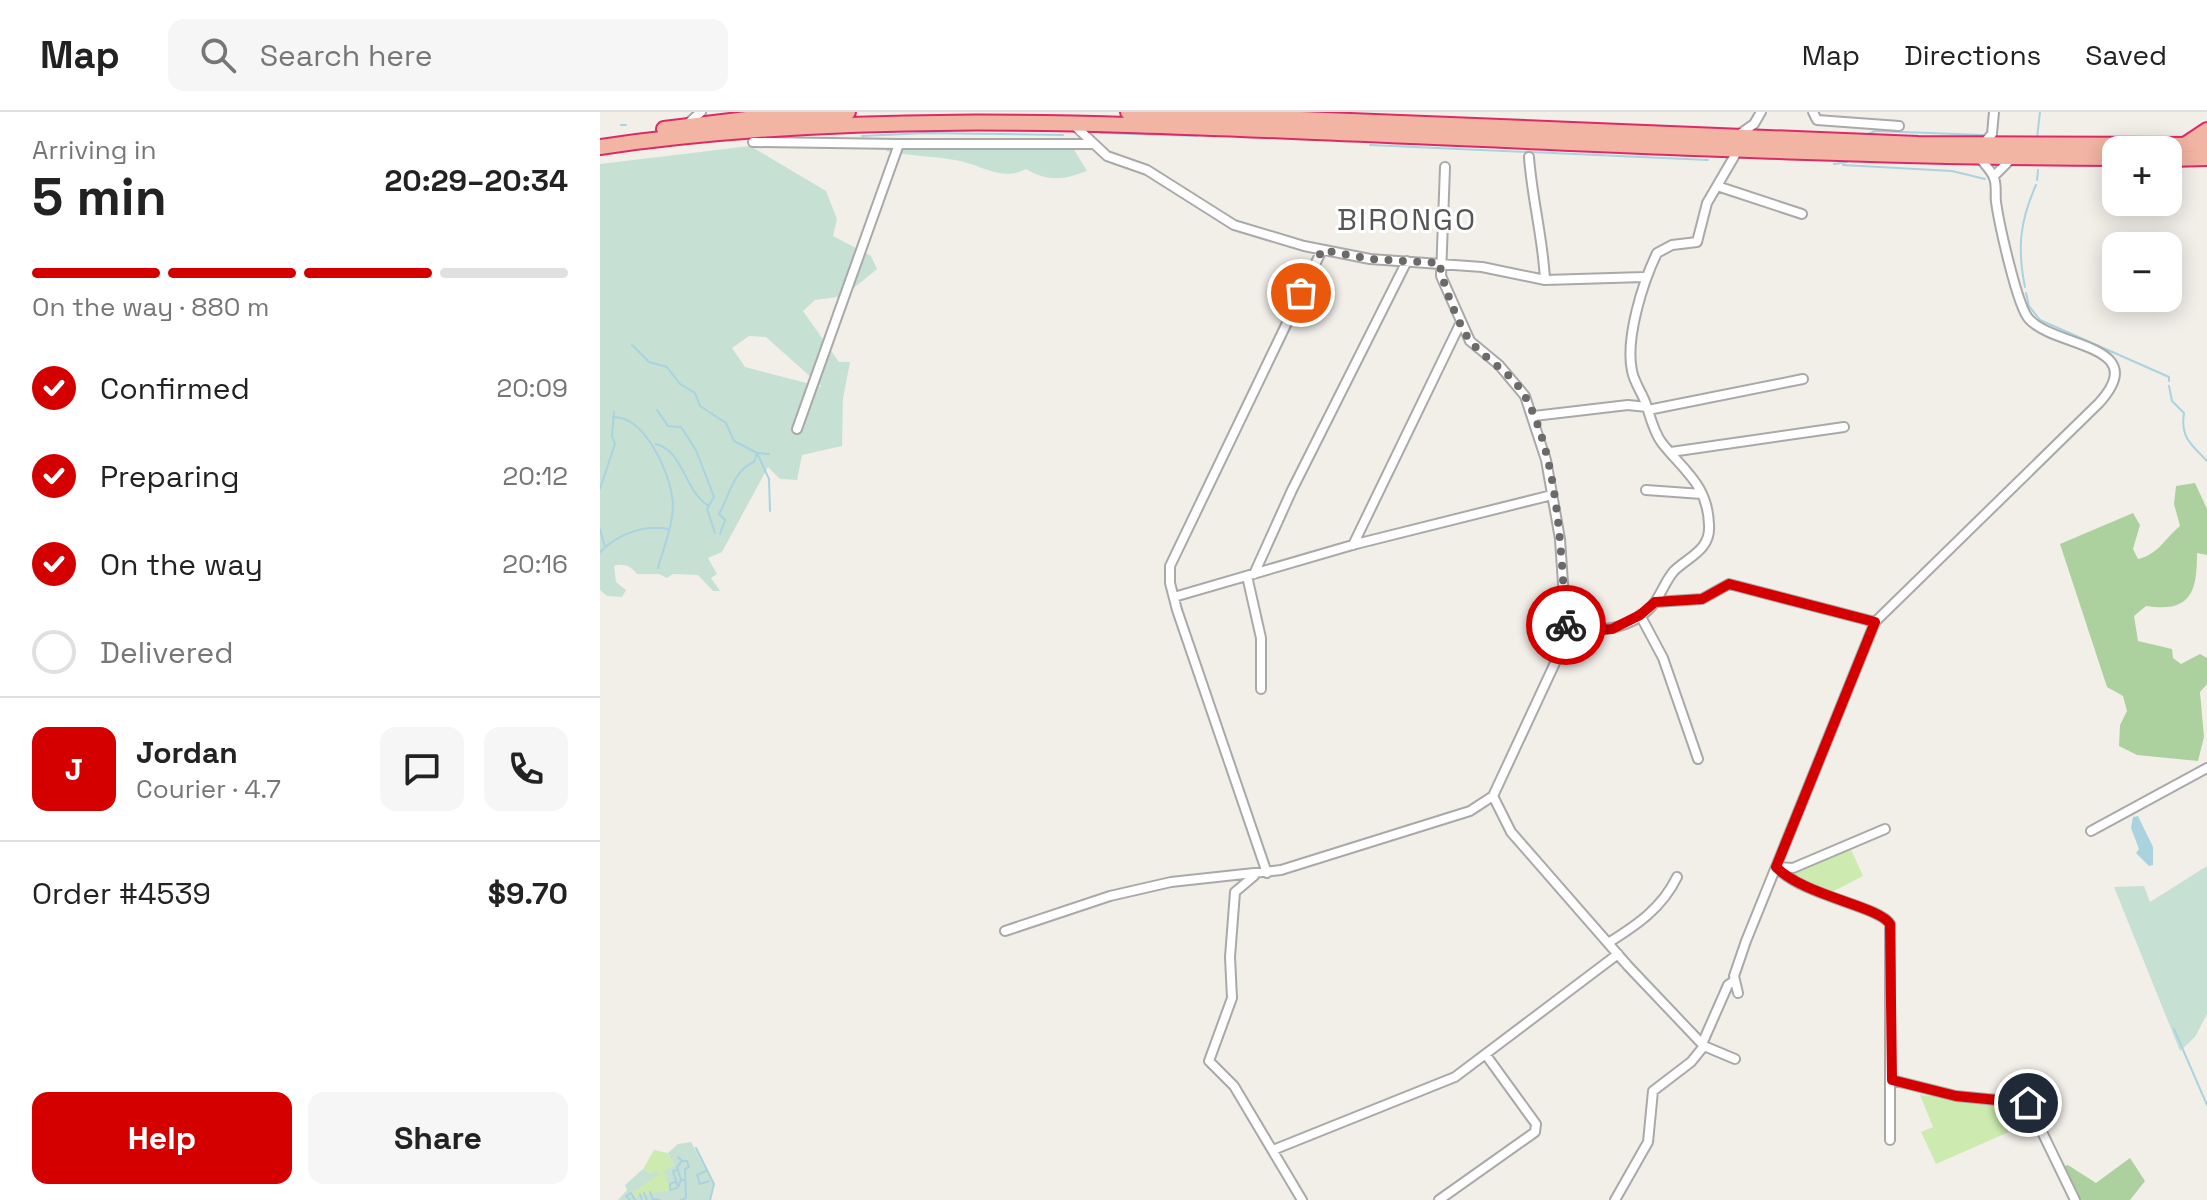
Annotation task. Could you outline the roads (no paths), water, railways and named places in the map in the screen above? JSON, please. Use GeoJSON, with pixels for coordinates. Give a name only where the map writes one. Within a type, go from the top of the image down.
{"type":"FeatureCollection","features":[{"type":"Feature","properties":{"kind":"highway"},"geometry":{"type":"LineString","coordinates":[[600,139],[685,126],[848,112]]}},
{"type":"Feature","properties":{"kind":"highway"},"geometry":{"type":"LineString","coordinates":[[1128,112],[1288,115],[1737,143],[2207,145]]}},
{"type":"Feature","properties":{"kind":"highway"},"geometry":{"type":"LineString","coordinates":[[600,147],[733,130],[876,121],[1074,124],[1720,148],[1770,139],[1988,146],[2012,158],[2102,158]]}},
{"type":"Feature","properties":{"kind":"highway"},"geometry":{"type":"LineString","coordinates":[[2183,146],[2207,130]]}},
{"type":"Feature","properties":{"kind":"highway"},"geometry":{"type":"LineString","coordinates":[[2182,159],[2207,158]]}},
{"type":"Feature","properties":{"kind":"street"},"geometry":{"type":"LineString","coordinates":[[685,126],[701,112]]}},
{"type":"Feature","properties":{"kind":"street"},"geometry":{"type":"LineString","coordinates":[[1566,628],[1597,632],[1612,629],[1640,615],[1655,602],[1671,575],[1699,553],[1707,539],[1709,524],[1702,494],[1692,474],[1659,438],[1633,377],[1631,359],[1644,277],[1663,248],[1697,242],[1705,208],[1737,143],[1761,112]]}},
{"type":"Feature","properties":{"kind":"street"},"geometry":{"type":"LineString","coordinates":[[1813,112],[1817,120],[1899,126]]}},
{"type":"Feature","properties":{"kind":"street"},"geometry":{"type":"LineString","coordinates":[[1738,993],[1734,981],[1742,950],[1875,622],[2099,403],[2114,382],[2115,372],[2107,356],[2038,326],[2025,313],[1996,204],[1988,146],[1994,112]]}},
{"type":"Feature","properties":{"kind":"street"},"geometry":{"type":"LineString","coordinates":[[1074,124],[1107,156],[1147,170],[1234,225],[1322,250],[1370,259],[1482,267],[1545,280],[1644,277]]}},
{"type":"Feature","properties":{"kind":"street"},"geometry":{"type":"LineString","coordinates":[[1754,124],[1770,139]]}},
{"type":"Feature","properties":{"kind":"street"},"geometry":{"type":"LineString","coordinates":[[1093,144],[1094,133],[1103,125]]}},
{"type":"Feature","properties":{"kind":"street"},"geometry":{"type":"LineString","coordinates":[[753,142],[1093,144]]}},
{"type":"Feature","properties":{"kind":"street"},"geometry":{"type":"LineString","coordinates":[[797,429],[899,144]]}},
{"type":"Feature","properties":{"kind":"street"},"geometry":{"type":"LineString","coordinates":[[1720,148],[1728,166]]}},
{"type":"Feature","properties":{"kind":"street"},"geometry":{"type":"LineString","coordinates":[[1529,157],[1533,198],[1543,242],[1545,280]]}},
{"type":"Feature","properties":{"kind":"street"},"geometry":{"type":"LineString","coordinates":[[1994,176],[2012,158]]}},
{"type":"Feature","properties":{"kind":"street"},"geometry":{"type":"LineString","coordinates":[[1005,931],[1152,886],[1267,873],[1456,816],[1493,796],[1555,667],[1566,628],[1552,495],[1534,416],[1517,384],[1470,341],[1441,276],[1445,167]]}},
{"type":"Feature","properties":{"kind":"street"},"geometry":{"type":"LineString","coordinates":[[1717,186],[1802,214]]}},
{"type":"Feature","properties":{"kind":"street"},"geometry":{"type":"LineString","coordinates":[[1267,873],[1222,748],[1174,597],[1170,566],[1322,250]]}},
{"type":"Feature","properties":{"kind":"street"},"geometry":{"type":"LineString","coordinates":[[1261,689],[1261,638],[1250,575],[1407,261]]}},
{"type":"Feature","properties":{"kind":"street"},"geometry":{"type":"LineString","coordinates":[[1353,545],[1461,322]]}},
{"type":"Feature","properties":{"kind":"street"},"geometry":{"type":"LineString","coordinates":[[1534,416],[1628,405],[1647,408],[1803,379]]}},
{"type":"Feature","properties":{"kind":"street"},"geometry":{"type":"LineString","coordinates":[[1671,452],[1844,427]]}},
{"type":"Feature","properties":{"kind":"street"},"geometry":{"type":"LineString","coordinates":[[1646,490],[1702,494]]}},
{"type":"Feature","properties":{"kind":"street"},"geometry":{"type":"LineString","coordinates":[[1174,597],[1353,545],[1552,495]]}},
{"type":"Feature","properties":{"kind":"street"},"geometry":{"type":"LineString","coordinates":[[1655,602],[1702,599],[1729,584],[1875,622]]}},
{"type":"Feature","properties":{"kind":"street"},"geometry":{"type":"LineString","coordinates":[[1640,615],[1663,658],[1698,759]]}},
{"type":"Feature","properties":{"kind":"street"},"geometry":{"type":"LineString","coordinates":[[2091,831],[2207,768]]}},
{"type":"Feature","properties":{"kind":"street"},"geometry":{"type":"LineString","coordinates":[[1493,796],[1511,832],[1618,954],[1703,1045],[1735,1059]]}},
{"type":"Feature","properties":{"kind":"street"},"geometry":{"type":"LineString","coordinates":[[1776,867],[1793,868],[1885,829]]}},
{"type":"Feature","properties":{"kind":"street"},"geometry":{"type":"LineString","coordinates":[[1776,867],[1812,891],[1881,914],[1890,924],[1890,1140]]}},
{"type":"Feature","properties":{"kind":"street"},"geometry":{"type":"LineString","coordinates":[[1255,874],[1235,892],[1230,957],[1232,998],[1209,1061],[1234,1086],[1302,1200]]}},
{"type":"Feature","properties":{"kind":"street"},"geometry":{"type":"LineString","coordinates":[[1608,943],[1644,919],[1665,900],[1677,877]]}},
{"type":"Feature","properties":{"kind":"street"},"geometry":{"type":"LineString","coordinates":[[1273,1150],[1455,1077],[1618,954]]}},
{"type":"Feature","properties":{"kind":"street"},"geometry":{"type":"LineString","coordinates":[[1615,1200],[1648,1142],[1653,1091],[1691,1062],[1703,1045],[1728,985],[1734,981]]}},
{"type":"Feature","properties":{"kind":"street"},"geometry":{"type":"LineString","coordinates":[[1439,1200],[1535,1132],[1536,1124],[1486,1055]]}},
{"type":"Feature","properties":{"kind":"street"},"geometry":{"type":"LineString","coordinates":[[1892,1080],[1956,1096],[2028,1103],[2075,1200]]}},
{"type":"Feature","properties":{"kind":"water"},"geometry":{"type":"Polygon","coordinates":[[[2138,816],[2153,847],[2153,865],[2149,866],[2136,853],[2139,849],[2131,828],[2133,817],[2138,816]]]}},
{"type":"Feature","properties":{"kind":"waterway"},"geometry":{"type":"LineString","coordinates":[[2037,138],[2040,112]]}},
{"type":"Feature","properties":{"kind":"waterway"},"geometry":{"type":"LineString","coordinates":[[621,125],[626,125]]}},
{"type":"Feature","properties":{"kind":"waterway"},"geometry":{"type":"LineString","coordinates":[[1868,134],[1875,131],[1983,135]]}},
{"type":"Feature","properties":{"kind":"waterway"},"geometry":{"type":"LineString","coordinates":[[862,136],[925,133],[1063,135]]}},
{"type":"Feature","properties":{"kind":"waterway"},"geometry":{"type":"LineString","coordinates":[[1101,133],[1197,136]]}},
{"type":"Feature","properties":{"kind":"waterway"},"geometry":{"type":"LineString","coordinates":[[1370,145],[1708,160]]}},
{"type":"Feature","properties":{"kind":"waterway"},"geometry":{"type":"LineString","coordinates":[[1834,164],[1847,162]]}},
{"type":"Feature","properties":{"kind":"waterway"},"geometry":{"type":"LineString","coordinates":[[1843,165],[1952,171],[1985,179]]}},
{"type":"Feature","properties":{"kind":"waterway"},"geometry":{"type":"LineString","coordinates":[[2037,180],[2038,170]]}},
{"type":"Feature","properties":{"kind":"waterway"},"geometry":{"type":"LineString","coordinates":[[2025,287],[2021,260],[2022,235],[2026,211],[2036,185]]}},
{"type":"Feature","properties":{"kind":"waterway"},"geometry":{"type":"LineString","coordinates":[[2026,293],[2029,306],[2040,320],[2169,377],[2169,381]]}},
{"type":"Feature","properties":{"kind":"waterway"},"geometry":{"type":"LineString","coordinates":[[632,345],[649,362],[667,367],[680,384],[695,393],[700,406],[726,423],[734,441],[757,453],[769,479],[770,511]]}},
{"type":"Feature","properties":{"kind":"waterway"},"geometry":{"type":"LineString","coordinates":[[2169,386],[2172,401],[2184,413],[2186,435],[2207,461]]}},
{"type":"Feature","properties":{"kind":"waterway"},"geometry":{"type":"LineString","coordinates":[[657,410],[668,426],[681,427],[696,450],[714,497],[707,509],[715,533]]}},
{"type":"Feature","properties":{"kind":"waterway"},"geometry":{"type":"LineString","coordinates":[[600,489],[615,444],[612,436],[614,412]]}},
{"type":"Feature","properties":{"kind":"waterway"},"geometry":{"type":"LineString","coordinates":[[613,417],[635,425],[644,434],[660,459],[670,485],[672,514],[658,568]]}},
{"type":"Feature","properties":{"kind":"waterway"},"geometry":{"type":"LineString","coordinates":[[656,444],[673,455],[695,492],[709,506]]}},
{"type":"Feature","properties":{"kind":"waterway"},"geometry":{"type":"LineString","coordinates":[[720,534],[725,520],[719,514],[736,478],[754,462],[757,453],[769,454]]}},
{"type":"Feature","properties":{"kind":"waterway"},"geometry":{"type":"LineString","coordinates":[[600,552],[632,532],[650,528],[669,529]]}},
{"type":"Feature","properties":{"kind":"waterway"},"geometry":{"type":"LineString","coordinates":[[600,529],[605,547]]}},
{"type":"Feature","properties":{"kind":"waterway"},"geometry":{"type":"LineString","coordinates":[[2174,1029],[2207,1105]]}},
{"type":"Feature","properties":{"kind":"waterway"},"geometry":{"type":"LineString","coordinates":[[696,1148],[714,1184],[710,1200]]}},
{"type":"Feature","properties":{"kind":"waterway"},"geometry":{"type":"LineString","coordinates":[[678,1157],[682,1161],[677,1167],[681,1180],[685,1180]]}},
{"type":"Feature","properties":{"kind":"waterway"},"geometry":{"type":"LineString","coordinates":[[681,1200],[686,1198],[685,1169],[689,1167],[687,1161],[682,1161]]}},
{"type":"Feature","properties":{"kind":"waterway"},"geometry":{"type":"LineString","coordinates":[[678,1170],[673,1171],[678,1187],[681,1180]]}},
{"type":"Feature","properties":{"kind":"waterway"},"geometry":{"type":"LineString","coordinates":[[706,1171],[697,1175],[700,1184],[709,1181]]}},
{"type":"Feature","properties":{"kind":"waterway"},"geometry":{"type":"LineString","coordinates":[[675,1182],[670,1184],[670,1190],[677,1188]]}},
{"type":"Feature","properties":{"kind":"waterway"},"geometry":{"type":"LineString","coordinates":[[650,1192],[653,1200]]}},
{"type":"Feature","properties":{"kind":"waterway"},"geometry":{"type":"LineString","coordinates":[[630,1200],[626,1196],[631,1193],[635,1200]]}},
{"type":"Feature","properties":{"kind":"waterway"},"geometry":{"type":"LineString","coordinates":[[644,1193],[647,1200]]}},
{"type":"Feature","properties":{"kind":"waterway"},"geometry":{"type":"LineString","coordinates":[[640,1194],[642,1200]]}},
{"type":"Feature","properties":{"kind":"waterway"},"geometry":{"type":"LineString","coordinates":[[654,1199],[660,1200]]}},
{"type":"Feature","properties":{"kind":"district","name":"BIRONGO"},"geometry":{"type":"Point","coordinates":[1407,219]}}]}
